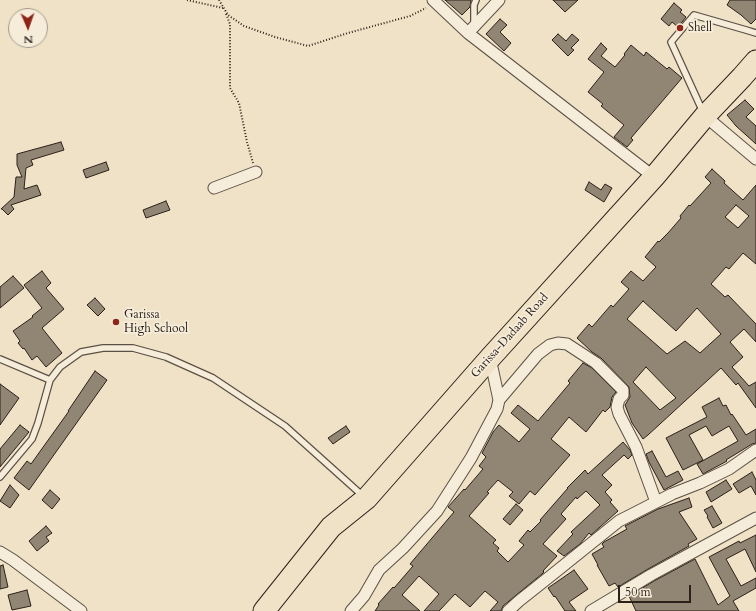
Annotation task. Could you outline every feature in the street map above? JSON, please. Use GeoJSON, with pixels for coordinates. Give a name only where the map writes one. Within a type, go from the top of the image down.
{"type":"FeatureCollection","features":[{"type":"Feature","properties":{"kind":"highway","name":"Garissa-Dadaab Road"},"geometry":{"type":"LineString","coordinates":[[264,611],[331,528],[367,498],[490,358],[654,177],[705,116],[756,61]]}},
{"type":"Feature","properties":{"kind":"street"},"geometry":{"type":"LineString","coordinates":[[471,30],[498,0]]}},
{"type":"Feature","properties":{"kind":"street"},"geometry":{"type":"LineString","coordinates":[[434,1],[654,177]]}},
{"type":"Feature","properties":{"kind":"street"},"geometry":{"type":"LineString","coordinates":[[705,116],[756,159]]}},
{"type":"Feature","properties":{"kind":"street"},"geometry":{"type":"LineString","coordinates":[[214,188],[256,172]]}},
{"type":"Feature","properties":{"kind":"street"},"geometry":{"type":"LineString","coordinates":[[499,400],[538,354],[550,345],[558,343],[567,344],[596,363],[623,390],[623,394],[619,399],[617,407],[619,414],[636,447],[656,502]]}},
{"type":"Feature","properties":{"kind":"street"},"geometry":{"type":"LineString","coordinates":[[351,611],[364,596],[379,570],[403,548],[437,511],[470,458],[497,409],[499,400],[490,358]]}},
{"type":"Feature","properties":{"kind":"street"},"geometry":{"type":"LineString","coordinates":[[508,611],[619,521],[672,494],[700,483],[729,468],[756,450]]}},
{"type":"Feature","properties":{"kind":"street"},"geometry":{"type":"LineString","coordinates":[[591,611],[651,575],[756,518]]}},
{"type":"Feature","properties":{"kind":"street"},"geometry":{"type":"LineString","coordinates":[[0,552],[81,611]]}},
{"type":"Feature","properties":{"kind":"lane"},"geometry":{"type":"LineString","coordinates":[[471,30],[476,0]]}},
{"type":"Feature","properties":{"kind":"lane"},"geometry":{"type":"LineString","coordinates":[[705,116],[671,42],[694,15],[756,34]]}},
{"type":"Feature","properties":{"kind":"lane"},"geometry":{"type":"LineString","coordinates":[[0,477],[32,438],[38,423],[50,380],[60,367],[81,352],[103,348],[133,348],[166,357],[213,378],[285,426],[367,498]]}},
{"type":"Feature","properties":{"kind":"lane"},"geometry":{"type":"LineString","coordinates":[[0,359],[50,380]]}},
{"type":"Feature","properties":{"kind":"path"},"geometry":{"type":"LineString","coordinates":[[186,0],[223,8],[228,15],[244,26],[275,37],[308,46],[410,16],[434,1]]}},
{"type":"Feature","properties":{"kind":"path"},"geometry":{"type":"LineString","coordinates":[[219,0],[230,24],[230,88],[239,103],[247,142],[256,172]]}},
{"type":"Feature","properties":{"kind":"building"},"geometry":{"type":"Polygon","coordinates":[[[445,0],[471,0],[470,7],[462,15],[445,0]]]}},
{"type":"Feature","properties":{"kind":"building"},"geometry":{"type":"Polygon","coordinates":[[[553,0],[578,0],[565,12],[553,0]]]}},
{"type":"Feature","properties":{"kind":"building"},"geometry":{"type":"Polygon","coordinates":[[[730,0],[756,0],[756,19],[751,24],[727,5],[730,0]]]}},
{"type":"Feature","properties":{"kind":"building"},"geometry":{"type":"Polygon","coordinates":[[[674,3],[682,10],[680,12],[686,17],[678,27],[672,22],[669,26],[661,19],[674,3]]]}},
{"type":"Feature","properties":{"kind":"building"},"geometry":{"type":"Polygon","coordinates":[[[500,19],[507,25],[500,32],[511,43],[504,51],[486,34],[500,19]]]}},
{"type":"Feature","properties":{"kind":"building"},"geometry":{"type":"Polygon","coordinates":[[[558,34],[566,41],[572,34],[579,40],[571,48],[574,50],[568,56],[552,40],[558,34]]]}},
{"type":"Feature","properties":{"kind":"building"},"geometry":{"type":"Polygon","coordinates":[[[601,43],[607,49],[601,56],[615,67],[631,45],[644,56],[646,52],[667,69],[669,67],[682,78],[631,138],[633,140],[627,147],[614,137],[624,125],[601,106],[603,104],[588,92],[604,72],[588,59],[601,43]]]}},
{"type":"Feature","properties":{"kind":"building"},"geometry":{"type":"Polygon","coordinates":[[[745,100],[754,109],[746,117],[756,126],[756,144],[736,126],[727,115],[745,100]]]}},
{"type":"Feature","properties":{"kind":"building"},"geometry":{"type":"Polygon","coordinates":[[[61,142],[64,150],[31,160],[33,165],[26,168],[24,189],[37,185],[41,195],[11,205],[14,209],[8,215],[1,209],[14,197],[16,177],[22,177],[17,165],[17,154],[61,142]]]}},
{"type":"Feature","properties":{"kind":"building"},"geometry":{"type":"Polygon","coordinates":[[[106,162],[109,170],[86,178],[83,170],[106,162]]]}},
{"type":"Feature","properties":{"kind":"building"},"geometry":{"type":"Polygon","coordinates":[[[712,169],[725,181],[724,183],[743,200],[756,185],[756,264],[743,253],[729,269],[726,267],[711,284],[725,297],[728,295],[756,324],[756,342],[744,329],[730,342],[743,357],[732,367],[749,386],[756,382],[756,408],[738,383],[736,385],[721,368],[643,439],[632,423],[625,405],[630,397],[629,387],[601,358],[577,338],[589,324],[592,327],[611,305],[613,307],[629,289],[621,282],[631,271],[643,281],[656,267],[645,257],[658,241],[659,242],[681,218],[680,216],[689,205],[690,206],[711,183],[705,177],[712,169]],[[736,205],[725,217],[738,228],[749,216],[736,205]],[[643,301],[627,319],[667,354],[685,341],[700,353],[721,334],[697,308],[676,331],[643,301]],[[646,367],[633,382],[660,410],[676,398],[646,367]]]}},
{"type":"Feature","properties":{"kind":"building"},"geometry":{"type":"Polygon","coordinates":[[[589,182],[601,190],[605,184],[612,188],[604,202],[585,190],[589,182]]]}},
{"type":"Feature","properties":{"kind":"building"},"geometry":{"type":"Polygon","coordinates":[[[166,201],[170,210],[146,218],[143,210],[166,201]]]}},
{"type":"Feature","properties":{"kind":"building"},"geometry":{"type":"Polygon","coordinates":[[[42,271],[51,283],[46,288],[64,309],[42,328],[62,353],[46,367],[37,356],[32,360],[24,348],[23,349],[18,343],[20,341],[13,331],[33,317],[32,316],[42,308],[24,285],[42,271]]]}},
{"type":"Feature","properties":{"kind":"building"},"geometry":{"type":"Polygon","coordinates":[[[13,276],[24,288],[0,308],[0,287],[13,276]]]}},
{"type":"Feature","properties":{"kind":"building"},"geometry":{"type":"Polygon","coordinates":[[[95,298],[105,309],[98,316],[87,305],[95,298]]]}},
{"type":"Feature","properties":{"kind":"building"},"geometry":{"type":"Polygon","coordinates":[[[583,363],[592,368],[616,392],[612,397],[610,407],[605,412],[603,410],[586,432],[569,417],[551,439],[570,455],[535,495],[530,491],[519,504],[509,496],[513,492],[498,480],[469,516],[496,540],[493,543],[499,548],[497,551],[508,562],[524,545],[519,541],[528,530],[530,532],[541,521],[540,520],[567,488],[585,470],[588,474],[623,442],[630,450],[632,455],[628,459],[624,455],[602,475],[612,485],[605,492],[612,500],[610,502],[618,511],[591,535],[589,533],[580,544],[564,556],[557,551],[573,534],[571,532],[600,505],[586,491],[577,499],[576,497],[561,514],[566,519],[543,544],[557,556],[542,574],[503,606],[501,611],[490,611],[498,602],[485,591],[470,607],[455,594],[439,611],[424,611],[439,594],[419,576],[402,595],[420,611],[375,611],[379,605],[378,604],[413,566],[410,564],[454,512],[448,507],[483,469],[479,466],[486,457],[482,453],[493,432],[499,425],[519,442],[530,429],[511,413],[518,405],[538,421],[570,383],[568,381],[583,363]]]}},
{"type":"Feature","properties":{"kind":"building"},"geometry":{"type":"Polygon","coordinates":[[[95,371],[107,380],[29,490],[14,478],[27,461],[31,464],[69,411],[95,371]]]}},
{"type":"Feature","properties":{"kind":"building"},"geometry":{"type":"Polygon","coordinates":[[[0,384],[19,398],[0,425],[0,384]]]}},
{"type":"Feature","properties":{"kind":"building"},"geometry":{"type":"Polygon","coordinates":[[[719,398],[723,406],[726,405],[731,415],[732,414],[746,435],[756,429],[756,443],[703,474],[697,464],[738,441],[729,426],[712,436],[706,426],[689,435],[703,460],[683,470],[666,438],[707,417],[702,407],[719,398]]]}},
{"type":"Feature","properties":{"kind":"building"},"geometry":{"type":"Polygon","coordinates":[[[20,425],[29,432],[0,467],[0,449],[20,425]]]}},
{"type":"Feature","properties":{"kind":"building"},"geometry":{"type":"Polygon","coordinates":[[[346,426],[350,432],[333,444],[328,438],[346,426]]]}},
{"type":"Feature","properties":{"kind":"building"},"geometry":{"type":"Polygon","coordinates":[[[652,451],[666,477],[678,471],[683,480],[664,490],[646,454],[652,451]]]}},
{"type":"Feature","properties":{"kind":"building"},"geometry":{"type":"Polygon","coordinates":[[[752,472],[756,480],[756,495],[751,486],[739,493],[733,484],[752,472]]]}},
{"type":"Feature","properties":{"kind":"building"},"geometry":{"type":"Polygon","coordinates":[[[726,480],[732,489],[711,502],[706,492],[726,480]]]}},
{"type":"Feature","properties":{"kind":"building"},"geometry":{"type":"Polygon","coordinates":[[[10,485],[19,495],[10,508],[0,501],[10,485]]]}},
{"type":"Feature","properties":{"kind":"building"},"geometry":{"type":"Polygon","coordinates":[[[50,490],[60,499],[52,509],[42,500],[50,490]]]}},
{"type":"Feature","properties":{"kind":"building"},"geometry":{"type":"Polygon","coordinates":[[[689,498],[692,507],[679,512],[697,539],[688,544],[689,546],[618,587],[615,583],[609,586],[592,554],[604,547],[602,544],[604,542],[627,529],[625,526],[658,509],[689,498]]]}},
{"type":"Feature","properties":{"kind":"building"},"geometry":{"type":"Polygon","coordinates":[[[516,504],[523,510],[510,525],[503,519],[516,504]]]}},
{"type":"Feature","properties":{"kind":"building"},"geometry":{"type":"Polygon","coordinates":[[[712,506],[722,523],[713,528],[704,510],[712,506]]]}},
{"type":"Feature","properties":{"kind":"building"},"geometry":{"type":"Polygon","coordinates":[[[46,526],[52,533],[46,537],[49,541],[37,551],[29,541],[46,526]]]}},
{"type":"Feature","properties":{"kind":"building"},"geometry":{"type":"Polygon","coordinates":[[[756,535],[756,572],[745,549],[726,559],[741,586],[756,578],[756,588],[733,601],[739,611],[636,611],[629,596],[695,559],[718,605],[730,596],[709,557],[739,541],[740,543],[756,535]]]}},
{"type":"Feature","properties":{"kind":"building"},"geometry":{"type":"Polygon","coordinates":[[[3,565],[8,587],[0,589],[0,566],[3,565]]]}},
{"type":"Feature","properties":{"kind":"building"},"geometry":{"type":"Polygon","coordinates":[[[574,570],[588,589],[569,602],[576,611],[565,611],[548,588],[574,570]]]}},
{"type":"Feature","properties":{"kind":"building"},"geometry":{"type":"Polygon","coordinates":[[[27,590],[31,606],[12,610],[8,595],[27,590]]]}},
{"type":"Feature","properties":{"kind":"place","name":"Shell"},"geometry":{"type":"Point","coordinates":[680,28]}},
{"type":"Feature","properties":{"kind":"place","name":"Garissa High School"},"geometry":{"type":"Point","coordinates":[116,322]}}]}
